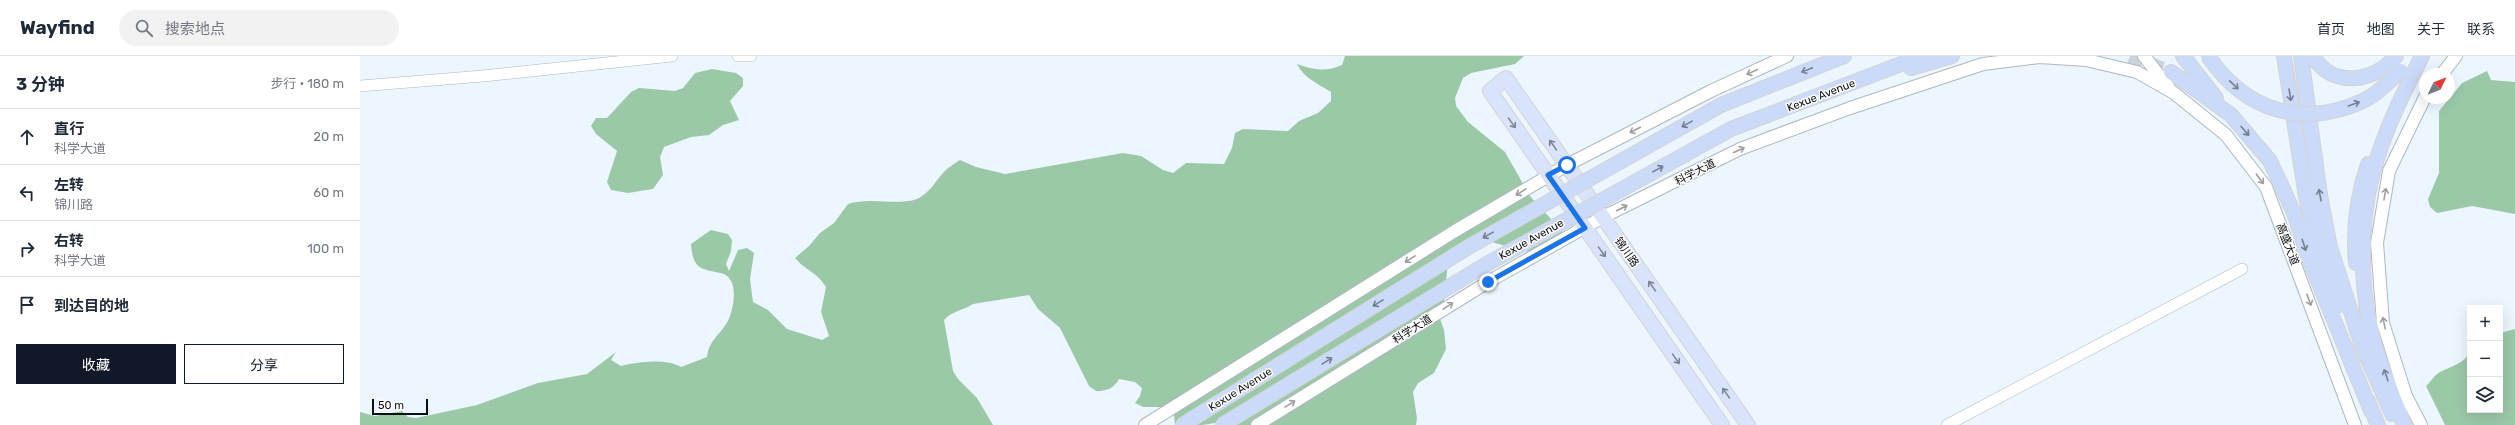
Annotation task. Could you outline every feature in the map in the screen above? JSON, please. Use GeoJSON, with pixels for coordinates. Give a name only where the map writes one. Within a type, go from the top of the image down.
{"type":"FeatureCollection","features":[{"type":"Feature","properties":{"kind":"highway","name":"Kexue Avenue"},"geometry":{"type":"LineString","coordinates":[[1188,422],[1470,246],[1721,105],[1844,56]]}},
{"type":"Feature","properties":{"kind":"highway","name":"Kexue Avenue"},"geometry":{"type":"LineString","coordinates":[[1222,425],[1485,264],[1731,129],[1922,56]]}},
{"type":"Feature","properties":{"kind":"highway"},"geometry":{"type":"LineString","coordinates":[[1843,87],[1952,56]]}},
{"type":"Feature","properties":{"kind":"highway"},"geometry":{"type":"LineString","coordinates":[[2183,56],[2230,115],[2270,161],[2294,213],[2308,256],[2378,425]]}},
{"type":"Feature","properties":{"kind":"highway"},"geometry":{"type":"LineString","coordinates":[[2208,56],[2216,68],[2240,91],[2266,108],[2304,114],[2331,112],[2367,100],[2416,56]]}},
{"type":"Feature","properties":{"kind":"highway"},"geometry":{"type":"LineString","coordinates":[[2284,56],[2306,197],[2362,346],[2387,405],[2399,425]]}},
{"type":"Feature","properties":{"kind":"highway"},"geometry":{"type":"LineString","coordinates":[[2301,56],[2320,195],[2324,248],[2371,411]]}},
{"type":"Feature","properties":{"kind":"highway"},"geometry":{"type":"LineString","coordinates":[[2314,56],[2330,74],[2348,79],[2367,77],[2388,67],[2396,56]]}},
{"type":"Feature","properties":{"kind":"highway"},"geometry":{"type":"LineString","coordinates":[[2404,425],[2370,328],[2358,282],[2354,241],[2360,188],[2375,140],[2416,56]]}},
{"type":"Feature","properties":{"kind":"highway"},"geometry":{"type":"LineString","coordinates":[[2370,328],[2364,281],[2367,203],[2378,156],[2405,90],[2422,56]]}},
{"type":"Feature","properties":{"kind":"highway"},"geometry":{"type":"LineString","coordinates":[[2171,72],[2230,115]]}},
{"type":"Feature","properties":{"kind":"main road"},"geometry":{"type":"LineString","coordinates":[[1145,425],[1548,175],[1711,91],[1787,56]]}},
{"type":"Feature","properties":{"kind":"main road"},"geometry":{"type":"LineString","coordinates":[[2144,56],[2174,93]]}},
{"type":"Feature","properties":{"kind":"main road"},"geometry":{"type":"LineString","coordinates":[[2447,68],[2456,56]]}},
{"type":"Feature","properties":{"kind":"main road","name":"科学大道"},"geometry":{"type":"LineString","coordinates":[[1257,425],[1488,282],[1604,217],[1740,149],[1850,108],[1983,64],[2040,57],[2086,60],[2137,72],[2174,93]]}},
{"type":"Feature","properties":{"kind":"main road","name":"锦川路"},"geometry":{"type":"LineString","coordinates":[[1722,425],[1490,91],[1506,78],[1748,425]]}},
{"type":"Feature","properties":{"kind":"main road","name":"高盛大道"},"geometry":{"type":"LineString","coordinates":[[2174,93],[2226,135],[2266,187],[2355,425]]}},
{"type":"Feature","properties":{"kind":"main road"},"geometry":{"type":"LineString","coordinates":[[2421,425],[2406,396],[2383,323],[2377,243],[2389,171],[2422,104]]}},
{"type":"Feature","properties":{"kind":"street"},"geometry":{"type":"LineString","coordinates":[[360,86],[483,76],[672,56]]}},
{"type":"Feature","properties":{"kind":"street"},"geometry":{"type":"LineString","coordinates":[[738,56],[751,56]]}},
{"type":"Feature","properties":{"kind":"street"},"geometry":{"type":"LineString","coordinates":[[1947,425],[2242,269]]}},
{"type":"Feature","properties":{"kind":"green space"},"geometry":{"type":"Polygon","coordinates":[[[1345,56],[1524,56],[1515,64],[1471,73],[1463,78],[1455,98],[1456,106],[1468,122],[1505,152],[1530,196],[1563,232],[1561,241],[1529,252],[1491,242],[1450,260],[1444,301],[1438,313],[1444,330],[1446,349],[1434,373],[1418,383],[1413,392],[1417,418],[1416,425],[1236,425],[1228,422],[1219,422],[1202,425],[1175,425],[1171,407],[1143,407],[1135,403],[1140,396],[1142,388],[1135,382],[1119,379],[1112,387],[1107,390],[1100,391],[1096,391],[1089,386],[1060,328],[1038,309],[1029,295],[973,304],[954,312],[944,320],[953,371],[958,379],[977,398],[993,425],[360,425],[360,412],[375,416],[402,411],[408,417],[416,418],[477,405],[538,383],[587,374],[616,352],[611,360],[621,366],[644,362],[668,362],[681,367],[707,357],[712,342],[728,321],[732,309],[734,294],[731,281],[727,276],[698,266],[693,258],[691,244],[711,230],[728,234],[732,240],[731,251],[726,264],[729,271],[738,250],[747,248],[754,253],[750,279],[753,302],[768,310],[787,329],[822,340],[829,336],[821,312],[826,287],[815,274],[803,266],[795,258],[809,246],[820,233],[834,223],[848,204],[866,201],[912,201],[923,196],[946,169],[960,160],[976,167],[1005,174],[1123,153],[1141,156],[1163,170],[1173,173],[1186,163],[1224,164],[1232,148],[1235,133],[1243,129],[1288,131],[1299,121],[1318,113],[1331,101],[1331,92],[1307,77],[1297,64],[1314,69],[1330,69],[1342,65],[1345,56]]]}},
{"type":"Feature","properties":{"kind":"green space"},"geometry":{"type":"Polygon","coordinates":[[[712,69],[736,73],[743,78],[743,86],[730,101],[739,120],[723,125],[709,135],[691,137],[664,147],[660,157],[663,175],[653,189],[628,193],[611,190],[607,182],[617,151],[596,134],[591,126],[596,118],[607,118],[631,92],[639,88],[675,91],[683,88],[695,73],[712,69]]]}},
{"type":"Feature","properties":{"kind":"green space"},"geometry":{"type":"Polygon","coordinates":[[[2487,71],[2491,80],[2515,82],[2515,214],[2472,206],[2437,213],[2430,207],[2428,199],[2439,173],[2439,111],[2445,104],[2455,104],[2455,92],[2462,83],[2487,71]]]}},
{"type":"Feature","properties":{"kind":"green space"},"geometry":{"type":"Polygon","coordinates":[[[2515,329],[2515,425],[2445,425],[2426,386],[2437,374],[2456,365],[2467,356],[2467,413],[2503,413],[2503,332],[2515,329]]]}},
{"type":"Feature","properties":{"kind":"tunnel"},"geometry":{"type":"LineString","coordinates":[[2130,56],[2171,72]]}},
{"type":"Feature","properties":{"kind":"route"},"geometry":{"type":"LineString","coordinates":[[1488,282],[1585,228],[1548,175],[1567,165]]}}]}
